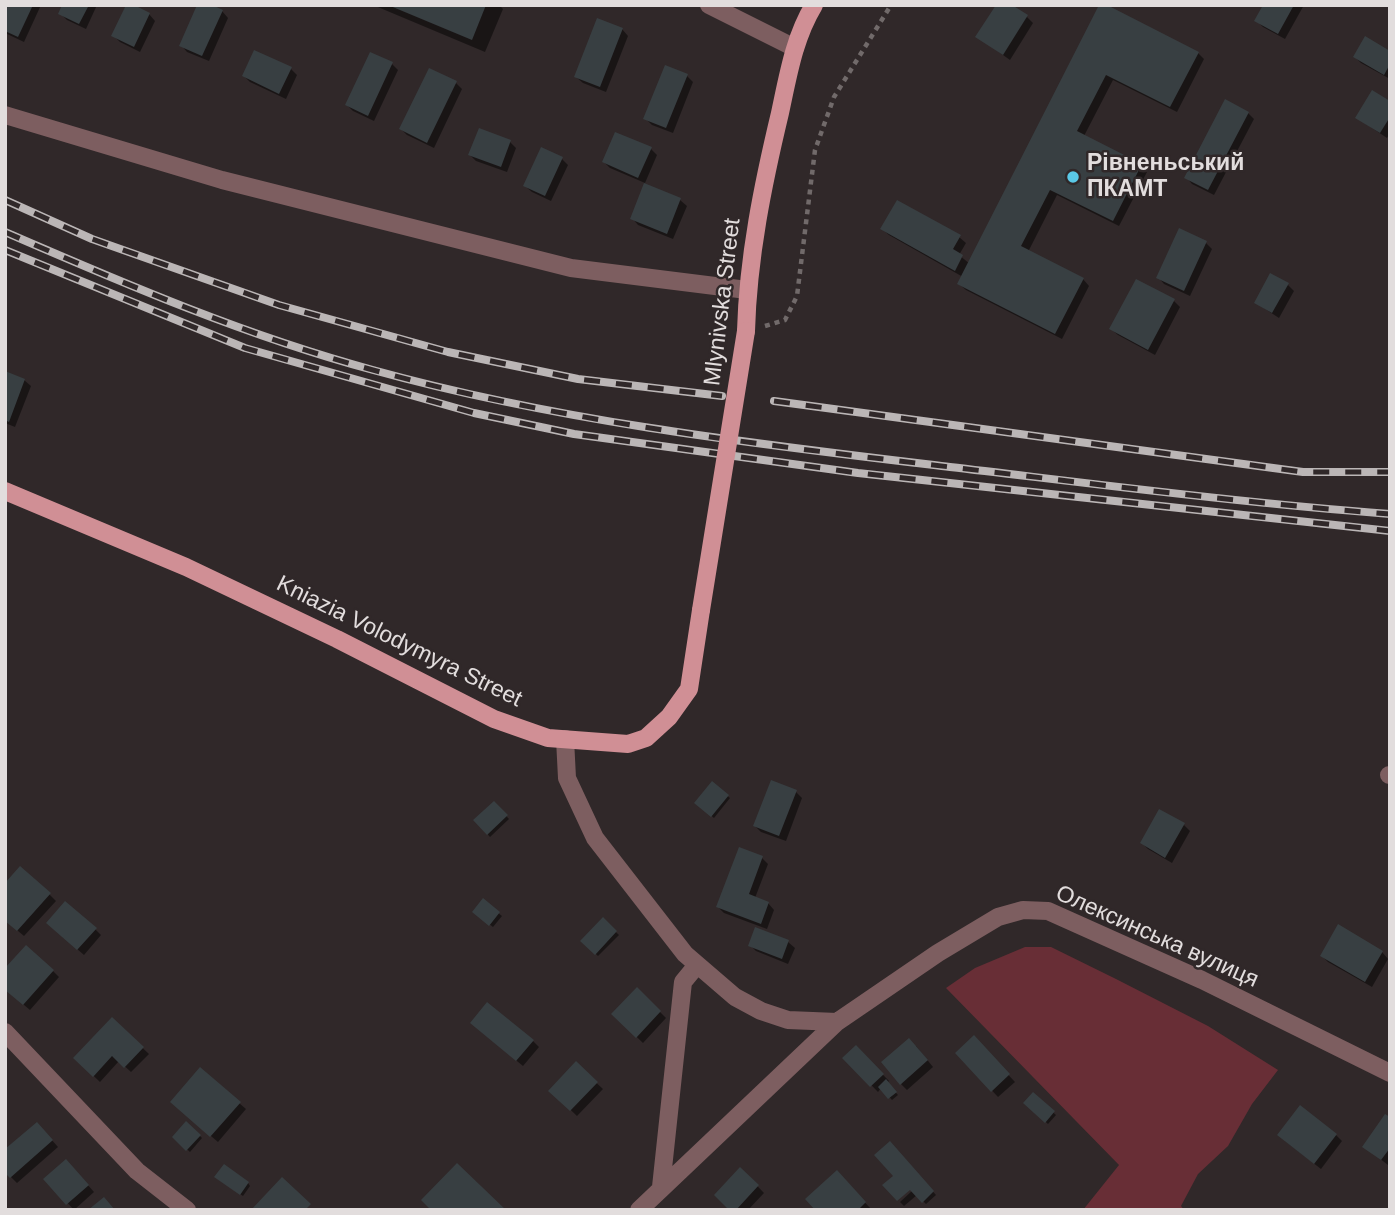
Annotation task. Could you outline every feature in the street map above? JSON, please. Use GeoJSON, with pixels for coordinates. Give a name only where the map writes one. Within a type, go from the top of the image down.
{"type":"FeatureCollection","features":[{"type":"Feature","properties":{"kind":"main road","name":"Mlynivska Street"},"geometry":{"type":"LineString","coordinates":[[701,610],[746,331],[747,290],[765,176],[795,47],[804,21],[814,5]]}},
{"type":"Feature","properties":{"kind":"main road","name":"Kniazia Volodymyra Street"},"geometry":{"type":"LineString","coordinates":[[5,491],[198,573],[337,639],[494,719],[548,738],[628,744],[646,738],[669,717],[689,689],[701,610]]}},
{"type":"Feature","properties":{"kind":"street"},"geometry":{"type":"LineString","coordinates":[[709,5],[795,47]]}},
{"type":"Feature","properties":{"kind":"street"},"geometry":{"type":"LineString","coordinates":[[5,115],[222,180],[571,268],[747,290]]}},
{"type":"Feature","properties":{"kind":"street"},"geometry":{"type":"LineString","coordinates":[[565,740],[567,778],[595,838],[685,954],[735,998],[761,1011],[788,1020],[837,1022]]}},
{"type":"Feature","properties":{"kind":"street","name":"Олексинська вулиця"},"geometry":{"type":"LineString","coordinates":[[639,1210],[837,1022],[938,953],[998,917],[1023,910],[1048,911],[1202,980],[1390,1073]]}},
{"type":"Feature","properties":{"kind":"street"},"geometry":{"type":"LineString","coordinates":[[661,1187],[682,982],[697,965]]}},
{"type":"Feature","properties":{"kind":"street"},"geometry":{"type":"LineString","coordinates":[[5,1032],[137,1171],[187,1210]]}},
{"type":"Feature","properties":{"kind":"path"},"geometry":{"type":"LineString","coordinates":[[746,331],[785,320],[797,296],[815,150],[834,97],[891,5]]}},
{"type":"Feature","properties":{"kind":"shaded area"},"geometry":{"type":"Polygon","coordinates":[[[1025,947],[1051,947],[1208,1026],[1278,1070],[1252,1104],[1228,1146],[1198,1174],[1181,1206],[1184,1210],[1083,1210],[1119,1165],[946,988],[975,968],[1025,947]]]}},
{"type":"Feature","properties":{"kind":"building"},"geometry":{"type":"Polygon","coordinates":[[[6,5],[33,5],[18,37],[5,31],[6,5]]]}},
{"type":"Feature","properties":{"kind":"building"},"geometry":{"type":"Polygon","coordinates":[[[62,5],[89,5],[79,24],[58,14],[62,5]]]}},
{"type":"Feature","properties":{"kind":"building"},"geometry":{"type":"Polygon","coordinates":[[[126,5],[134,5],[150,13],[134,47],[111,36],[126,5]]]}},
{"type":"Feature","properties":{"kind":"building"},"geometry":{"type":"Polygon","coordinates":[[[197,5],[212,5],[223,10],[202,56],[179,46],[197,5]]]}},
{"type":"Feature","properties":{"kind":"building"},"geometry":{"type":"Polygon","coordinates":[[[388,5],[486,5],[472,40],[388,5]]]}},
{"type":"Feature","properties":{"kind":"building"},"geometry":{"type":"Polygon","coordinates":[[[996,5],[1012,5],[1028,15],[1003,55],[975,37],[996,5]]]}},
{"type":"Feature","properties":{"kind":"building","name":"Рівненьський ПКАМТ"},"geometry":{"type":"Polygon","coordinates":[[[1099,5],[1107,5],[1199,52],[1170,107],[1106,75],[1077,131],[1142,164],[1113,221],[1050,190],[1021,246],[1084,278],[1055,334],[957,284],[1099,5]]]}},
{"type":"Feature","properties":{"kind":"building"},"geometry":{"type":"Polygon","coordinates":[[[1263,5],[1294,5],[1278,34],[1254,21],[1263,5]]]}},
{"type":"Feature","properties":{"kind":"building"},"geometry":{"type":"Polygon","coordinates":[[[597,18],[623,28],[600,87],[574,77],[597,18]]]}},
{"type":"Feature","properties":{"kind":"building"},"geometry":{"type":"Polygon","coordinates":[[[1365,36],[1390,51],[1390,64],[1384,75],[1353,57],[1365,36]]]}},
{"type":"Feature","properties":{"kind":"building"},"geometry":{"type":"Polygon","coordinates":[[[254,50],[292,67],[279,94],[242,76],[254,50]]]}},
{"type":"Feature","properties":{"kind":"building"},"geometry":{"type":"Polygon","coordinates":[[[370,52],[393,62],[368,116],[345,105],[370,52]]]}},
{"type":"Feature","properties":{"kind":"building"},"geometry":{"type":"Polygon","coordinates":[[[665,65],[688,74],[666,128],[643,119],[665,65]]]}},
{"type":"Feature","properties":{"kind":"building"},"geometry":{"type":"Polygon","coordinates":[[[429,68],[457,81],[427,143],[399,129],[429,68]]]}},
{"type":"Feature","properties":{"kind":"building"},"geometry":{"type":"Polygon","coordinates":[[[1372,90],[1390,101],[1390,117],[1380,133],[1355,118],[1372,90]]]}},
{"type":"Feature","properties":{"kind":"building"},"geometry":{"type":"Polygon","coordinates":[[[1225,99],[1249,112],[1208,190],[1184,178],[1225,99]]]}},
{"type":"Feature","properties":{"kind":"building"},"geometry":{"type":"Polygon","coordinates":[[[479,128],[511,140],[501,167],[468,155],[479,128]]]}},
{"type":"Feature","properties":{"kind":"building"},"geometry":{"type":"Polygon","coordinates":[[[615,132],[652,147],[638,178],[602,162],[615,132]]]}},
{"type":"Feature","properties":{"kind":"building"},"geometry":{"type":"Polygon","coordinates":[[[541,147],[563,157],[545,196],[523,186],[541,147]]]}},
{"type":"Feature","properties":{"kind":"building"},"geometry":{"type":"Polygon","coordinates":[[[644,183],[681,198],[667,234],[630,219],[644,183]]]}},
{"type":"Feature","properties":{"kind":"building"},"geometry":{"type":"Polygon","coordinates":[[[897,200],[961,235],[953,249],[963,255],[955,271],[880,229],[897,200]]]}},
{"type":"Feature","properties":{"kind":"building"},"geometry":{"type":"Polygon","coordinates":[[[1179,228],[1207,241],[1184,291],[1156,278],[1179,228]]]}},
{"type":"Feature","properties":{"kind":"building"},"geometry":{"type":"Polygon","coordinates":[[[1270,273],[1289,283],[1272,313],[1254,303],[1270,273]]]}},
{"type":"Feature","properties":{"kind":"building"},"geometry":{"type":"Polygon","coordinates":[[[1136,279],[1175,299],[1148,350],[1109,329],[1136,279]]]}},
{"type":"Feature","properties":{"kind":"building"},"geometry":{"type":"Polygon","coordinates":[[[5,371],[25,379],[9,422],[5,420],[5,371]]]}},
{"type":"Feature","properties":{"kind":"building"},"geometry":{"type":"Polygon","coordinates":[[[771,780],[797,790],[779,836],[753,826],[771,780]]]}},
{"type":"Feature","properties":{"kind":"building"},"geometry":{"type":"Polygon","coordinates":[[[712,781],[729,795],[711,817],[694,803],[712,781]]]}},
{"type":"Feature","properties":{"kind":"building"},"geometry":{"type":"Polygon","coordinates":[[[494,801],[508,815],[487,835],[473,820],[494,801]]]}},
{"type":"Feature","properties":{"kind":"building"},"geometry":{"type":"Polygon","coordinates":[[[1159,809],[1185,823],[1165,858],[1140,843],[1159,809]]]}},
{"type":"Feature","properties":{"kind":"building"},"geometry":{"type":"Polygon","coordinates":[[[739,847],[763,856],[749,894],[769,902],[761,924],[716,907],[739,847]]]}},
{"type":"Feature","properties":{"kind":"building"},"geometry":{"type":"Polygon","coordinates":[[[20,866],[51,893],[17,931],[5,921],[5,883],[20,866]]]}},
{"type":"Feature","properties":{"kind":"building"},"geometry":{"type":"Polygon","coordinates":[[[483,898],[500,912],[489,926],[472,912],[483,898]]]}},
{"type":"Feature","properties":{"kind":"building"},"geometry":{"type":"Polygon","coordinates":[[[65,901],[97,928],[77,950],[46,923],[65,901]]]}},
{"type":"Feature","properties":{"kind":"building"},"geometry":{"type":"Polygon","coordinates":[[[603,917],[617,931],[595,955],[580,941],[603,917]]]}},
{"type":"Feature","properties":{"kind":"building"},"geometry":{"type":"Polygon","coordinates":[[[1338,924],[1383,951],[1365,982],[1320,956],[1338,924]]]}},
{"type":"Feature","properties":{"kind":"building"},"geometry":{"type":"Polygon","coordinates":[[[755,927],[789,940],[782,959],[748,946],[755,927]]]}},
{"type":"Feature","properties":{"kind":"building"},"geometry":{"type":"Polygon","coordinates":[[[26,945],[54,970],[23,1005],[5,990],[5,968],[26,945]]]}},
{"type":"Feature","properties":{"kind":"building"},"geometry":{"type":"Polygon","coordinates":[[[637,987],[661,1011],[636,1038],[611,1014],[637,987]]]}},
{"type":"Feature","properties":{"kind":"building"},"geometry":{"type":"Polygon","coordinates":[[[487,1002],[534,1040],[516,1061],[470,1023],[487,1002]]]}},
{"type":"Feature","properties":{"kind":"building"},"geometry":{"type":"Polygon","coordinates":[[[112,1017],[144,1047],[124,1068],[112,1056],[93,1077],[73,1058],[112,1017]]]}},
{"type":"Feature","properties":{"kind":"building"},"geometry":{"type":"Polygon","coordinates":[[[974,1035],[1010,1074],[991,1092],[955,1053],[974,1035]]]}},
{"type":"Feature","properties":{"kind":"building"},"geometry":{"type":"Polygon","coordinates":[[[909,1038],[928,1060],[900,1085],[881,1062],[909,1038]]]}},
{"type":"Feature","properties":{"kind":"building"},"geometry":{"type":"Polygon","coordinates":[[[856,1045],[884,1074],[870,1087],[842,1058],[856,1045]]]}},
{"type":"Feature","properties":{"kind":"building"},"geometry":{"type":"Polygon","coordinates":[[[576,1061],[598,1082],[570,1111],[548,1091],[576,1061]]]}},
{"type":"Feature","properties":{"kind":"building"},"geometry":{"type":"Polygon","coordinates":[[[200,1067],[241,1102],[210,1137],[170,1102],[200,1067]]]}},
{"type":"Feature","properties":{"kind":"building"},"geometry":{"type":"Polygon","coordinates":[[[886,1079],[897,1092],[888,1099],[878,1087],[886,1079]]]}},
{"type":"Feature","properties":{"kind":"building"},"geometry":{"type":"Polygon","coordinates":[[[1033,1092],[1055,1111],[1045,1123],[1023,1103],[1033,1092]]]}},
{"type":"Feature","properties":{"kind":"building"},"geometry":{"type":"Polygon","coordinates":[[[1300,1105],[1337,1134],[1314,1164],[1277,1135],[1300,1105]]]}},
{"type":"Feature","properties":{"kind":"building"},"geometry":{"type":"Polygon","coordinates":[[[1385,1114],[1390,1117],[1390,1148],[1381,1160],[1362,1147],[1385,1114]]]}},
{"type":"Feature","properties":{"kind":"building"},"geometry":{"type":"Polygon","coordinates":[[[186,1121],[201,1135],[186,1151],[172,1137],[186,1121]]]}},
{"type":"Feature","properties":{"kind":"building"},"geometry":{"type":"Polygon","coordinates":[[[37,1122],[53,1140],[10,1178],[5,1173],[5,1149],[37,1122]]]}},
{"type":"Feature","properties":{"kind":"building"},"geometry":{"type":"Polygon","coordinates":[[[890,1141],[934,1191],[922,1203],[910,1190],[897,1201],[882,1185],[893,1176],[874,1155],[890,1141]]]}},
{"type":"Feature","properties":{"kind":"building"},"geometry":{"type":"Polygon","coordinates":[[[66,1159],[89,1185],[66,1205],[43,1179],[66,1159]]]}},
{"type":"Feature","properties":{"kind":"building"},"geometry":{"type":"Polygon","coordinates":[[[457,1163],[506,1210],[431,1210],[421,1200],[457,1163]]]}},
{"type":"Feature","properties":{"kind":"building"},"geometry":{"type":"Polygon","coordinates":[[[224,1164],[249,1182],[240,1195],[214,1177],[224,1164]]]}},
{"type":"Feature","properties":{"kind":"building"},"geometry":{"type":"Polygon","coordinates":[[[740,1167],[759,1185],[736,1210],[729,1210],[714,1195],[740,1167]]]}},
{"type":"Feature","properties":{"kind":"building"},"geometry":{"type":"Polygon","coordinates":[[[837,1170],[866,1202],[858,1210],[815,1210],[805,1199],[837,1170]]]}},
{"type":"Feature","properties":{"kind":"building"},"geometry":{"type":"Polygon","coordinates":[[[282,1177],[311,1204],[305,1210],[251,1210],[282,1177]]]}},
{"type":"Feature","properties":{"kind":"building"},"geometry":{"type":"Polygon","coordinates":[[[104,1197],[115,1210],[88,1210],[104,1197]]]}},
{"type":"Feature","properties":{"kind":"railway"},"geometry":{"type":"LineString","coordinates":[[5,200],[92,239],[279,305],[448,352],[578,379],[722,396]]}},
{"type":"Feature","properties":{"kind":"railway"},"geometry":{"type":"LineString","coordinates":[[5,232],[141,290],[279,341],[373,370],[515,404],[659,429],[804,449],[1170,493],[1390,514]]}},
{"type":"Feature","properties":{"kind":"railway"},"geometry":{"type":"LineString","coordinates":[[5,250],[245,348],[474,413],[574,434],[858,473],[1390,531]]}},
{"type":"Feature","properties":{"kind":"railway"},"geometry":{"type":"LineString","coordinates":[[774,401],[1303,472],[1390,472]]}},
{"type":"Feature","properties":{"kind":"place","name":"Рівненьський ПКАМТ"},"geometry":{"type":"Point","coordinates":[1073,177]}}]}
